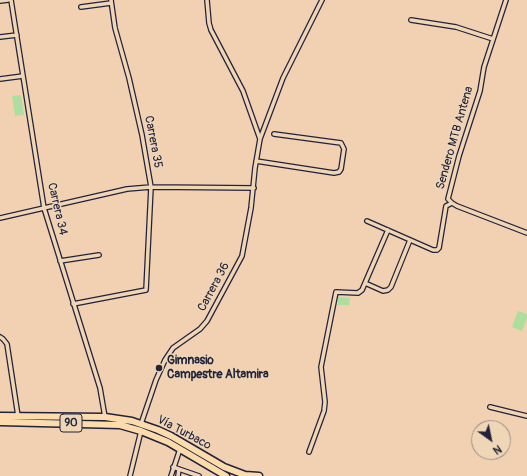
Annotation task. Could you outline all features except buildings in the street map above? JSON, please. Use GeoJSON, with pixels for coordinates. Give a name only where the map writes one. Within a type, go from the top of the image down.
{"type":"FeatureCollection","features":[{"type":"Feature","properties":{"kind":"highway","name":"Vía Turbaco"},"geometry":{"type":"LineString","coordinates":[[0,416],[105,417],[141,424],[171,436],[224,467],[245,475],[259,476]]}},
{"type":"Feature","properties":{"kind":"highway","name":"Vía Turbaco"},"geometry":{"type":"LineString","coordinates":[[0,422],[120,425],[156,436],[180,448],[226,476]]}},
{"type":"Feature","properties":{"kind":"street"},"geometry":{"type":"LineString","coordinates":[[0,1],[8,0]]}},
{"type":"Feature","properties":{"kind":"street","name":"Carrera 34"},"geometry":{"type":"LineString","coordinates":[[11,0],[44,208],[100,388],[105,417]]}},
{"type":"Feature","properties":{"kind":"street"},"geometry":{"type":"LineString","coordinates":[[208,0],[209,22],[243,91],[260,139]]}},
{"type":"Feature","properties":{"kind":"street"},"geometry":{"type":"LineString","coordinates":[[260,139],[283,78],[322,0]]}},
{"type":"Feature","properties":{"kind":"street","name":"Sendero MTB Antena"},"geometry":{"type":"LineString","coordinates":[[506,0],[484,67],[480,91],[459,156],[448,199],[452,203],[527,233]]}},
{"type":"Feature","properties":{"kind":"street"},"geometry":{"type":"LineString","coordinates":[[82,8],[111,1]]}},
{"type":"Feature","properties":{"kind":"street","name":"Carrera 35"},"geometry":{"type":"LineString","coordinates":[[73,304],[146,290],[151,188],[142,135],[129,78],[115,28],[111,1]]}},
{"type":"Feature","properties":{"kind":"street"},"geometry":{"type":"LineString","coordinates":[[410,20],[456,27],[493,39]]}},
{"type":"Feature","properties":{"kind":"street"},"geometry":{"type":"LineString","coordinates":[[0,37],[17,35]]}},
{"type":"Feature","properties":{"kind":"street"},"geometry":{"type":"LineString","coordinates":[[0,79],[23,76]]}},
{"type":"Feature","properties":{"kind":"street"},"geometry":{"type":"LineString","coordinates":[[256,161],[334,173],[339,172],[341,169],[344,149],[341,143],[274,134]]}},
{"type":"Feature","properties":{"kind":"street","name":"Carrera 36"},"geometry":{"type":"LineString","coordinates":[[141,424],[156,380],[165,360],[173,348],[200,329],[207,321],[242,256],[247,235],[260,139]]}},
{"type":"Feature","properties":{"kind":"street"},"geometry":{"type":"LineString","coordinates":[[0,218],[127,189],[254,188]]}},
{"type":"Feature","properties":{"kind":"street"},"geometry":{"type":"LineString","coordinates":[[367,221],[433,250],[437,250],[439,248],[446,206],[452,203]]}},
{"type":"Feature","properties":{"kind":"street"},"geometry":{"type":"LineString","coordinates":[[309,452],[324,411],[325,402],[321,367],[336,292],[358,293],[362,290],[388,230]]}},
{"type":"Feature","properties":{"kind":"street"},"geometry":{"type":"LineString","coordinates":[[365,284],[383,291],[388,290],[391,287],[410,240]]}},
{"type":"Feature","properties":{"kind":"street"},"geometry":{"type":"LineString","coordinates":[[60,261],[99,255]]}},
{"type":"Feature","properties":{"kind":"street"},"geometry":{"type":"LineString","coordinates":[[2,338],[7,344],[18,416]]}},
{"type":"Feature","properties":{"kind":"street"},"geometry":{"type":"LineString","coordinates":[[490,407],[527,416]]}},
{"type":"Feature","properties":{"kind":"street"},"geometry":{"type":"LineString","coordinates":[[130,476],[141,431]]}},
{"type":"Feature","properties":{"kind":"street"},"geometry":{"type":"LineString","coordinates":[[171,476],[180,448]]}},
{"type":"Feature","properties":{"kind":"street"},"geometry":{"type":"LineString","coordinates":[[173,467],[199,476]]}},
{"type":"Feature","properties":{"kind":"street"},"geometry":{"type":"LineString","coordinates":[[178,476],[179,469]]}},
{"type":"Feature","properties":{"kind":"green space"},"geometry":{"type":"Polygon","coordinates":[[[21,95],[24,115],[15,116],[12,96],[21,95]]]}},
{"type":"Feature","properties":{"kind":"green space"},"geometry":{"type":"Polygon","coordinates":[[[338,297],[350,298],[349,305],[338,305],[338,297]]]}},
{"type":"Feature","properties":{"kind":"green space"},"geometry":{"type":"Polygon","coordinates":[[[518,311],[527,314],[522,331],[512,327],[518,311]]]}},
{"type":"Feature","properties":{"kind":"place","name":"Gimnasio Campestre Altamira"},"geometry":{"type":"Point","coordinates":[159,368]}}]}
